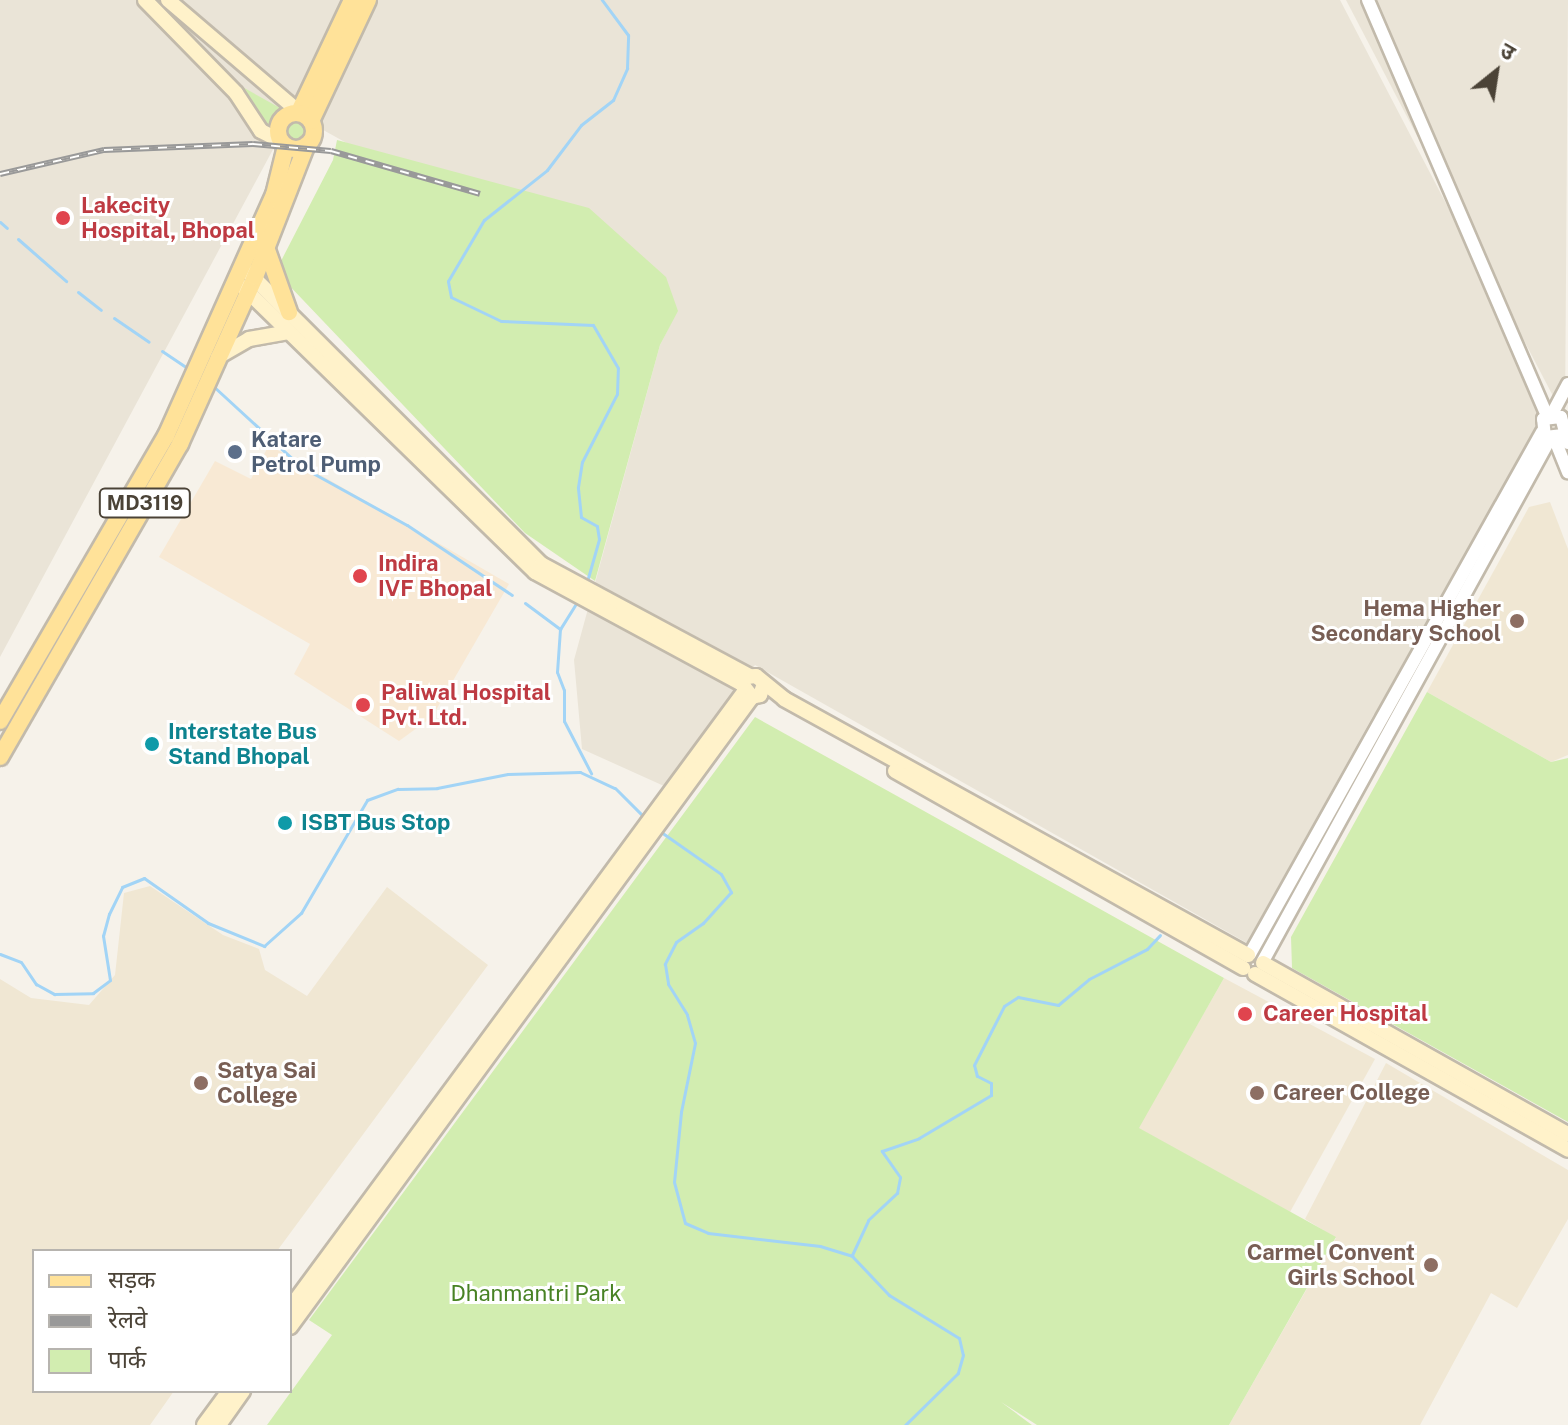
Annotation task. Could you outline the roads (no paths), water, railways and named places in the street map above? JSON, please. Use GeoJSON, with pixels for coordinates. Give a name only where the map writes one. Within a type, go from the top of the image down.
{"type":"FeatureCollection","features":[{"type":"Feature","properties":{"kind":"main road"},"geometry":{"type":"LineString","coordinates":[[145,0],[236,93],[261,131],[284,144],[306,146],[314,135],[305,117],[168,0]]}},
{"type":"Feature","properties":{"kind":"main road"},"geometry":{"type":"LineString","coordinates":[[305,117],[352,0]]}},
{"type":"Feature","properties":{"kind":"main road"},"geometry":{"type":"LineString","coordinates":[[305,117],[368,0]]}},
{"type":"Feature","properties":{"kind":"main road"},"geometry":{"type":"LineString","coordinates":[[284,144],[281,121],[305,117]]}},
{"type":"Feature","properties":{"kind":"main road","name":"MD3119"},"geometry":{"type":"LineString","coordinates":[[0,721],[211,361],[245,280],[274,195],[284,144]]}},
{"type":"Feature","properties":{"kind":"main road","name":"MD3119"},"geometry":{"type":"LineString","coordinates":[[245,280],[266,249],[306,146]]}},
{"type":"Feature","properties":{"kind":"main road"},"geometry":{"type":"LineString","coordinates":[[266,249],[289,312]]}},
{"type":"Feature","properties":{"kind":"main road"},"geometry":{"type":"LineString","coordinates":[[245,280],[289,312],[541,564],[570,585],[752,688],[1568,1134]]}},
{"type":"Feature","properties":{"kind":"main road"},"geometry":{"type":"LineString","coordinates":[[245,280],[288,332],[535,572],[570,585]]}},
{"type":"Feature","properties":{"kind":"main road"},"geometry":{"type":"LineString","coordinates":[[211,361],[249,339],[288,332]]}},
{"type":"Feature","properties":{"kind":"main road","name":"MD3119"},"geometry":{"type":"LineString","coordinates":[[0,757],[180,444],[197,386]]}},
{"type":"Feature","properties":{"kind":"main road"},"geometry":{"type":"LineString","coordinates":[[292,1306],[362,1218],[752,688]]}},
{"type":"Feature","properties":{"kind":"main road"},"geometry":{"type":"LineString","coordinates":[[1254,962],[1568,1150]]}},
{"type":"Feature","properties":{"kind":"main road"},"geometry":{"type":"LineString","coordinates":[[292,1324],[362,1218]]}},
{"type":"Feature","properties":{"kind":"main road"},"geometry":{"type":"LineString","coordinates":[[204,1425],[228,1393]]}},
{"type":"Feature","properties":{"kind":"main road"},"geometry":{"type":"LineString","coordinates":[[219,1425],[242,1393]]}},
{"type":"Feature","properties":{"kind":"street"},"geometry":{"type":"LineString","coordinates":[[1254,962],[1453,599],[1556,438],[1558,414],[1368,0]]}},
{"type":"Feature","properties":{"kind":"street"},"geometry":{"type":"LineString","coordinates":[[1568,384],[1558,414],[1556,438],[1568,473]]}},
{"type":"Feature","properties":{"kind":"waterway"},"geometry":{"type":"LineString","coordinates":[[586,585],[599,539],[597,526],[581,517],[578,487],[582,462],[617,394],[618,368],[593,325],[501,321],[451,297],[448,281],[484,220],[547,170],[581,125],[613,100],[627,68],[628,35],[602,0]]}},
{"type":"Feature","properties":{"kind":"waterway"},"geometry":{"type":"LineString","coordinates":[[0,222],[7,228]]}},
{"type":"Feature","properties":{"kind":"waterway"},"geometry":{"type":"LineString","coordinates":[[18,239],[66,281]]}},
{"type":"Feature","properties":{"kind":"waterway"},"geometry":{"type":"LineString","coordinates":[[78,292],[101,310]]}},
{"type":"Feature","properties":{"kind":"waterway"},"geometry":{"type":"LineString","coordinates":[[114,318],[149,342]]}},
{"type":"Feature","properties":{"kind":"waterway"},"geometry":{"type":"LineString","coordinates":[[162,351],[190,370]]}},
{"type":"Feature","properties":{"kind":"waterway"},"geometry":{"type":"LineString","coordinates":[[212,385],[300,466],[407,525],[512,595]]}},
{"type":"Feature","properties":{"kind":"waterway"},"geometry":{"type":"LineString","coordinates":[[577,602],[560,629],[557,672],[564,690],[564,721],[591,773]]}},
{"type":"Feature","properties":{"kind":"waterway"},"geometry":{"type":"LineString","coordinates":[[525,603],[560,629]]}},
{"type":"Feature","properties":{"kind":"waterway"},"geometry":{"type":"LineString","coordinates":[[0,954],[21,962],[36,984],[54,994],[93,993],[110,980],[103,936],[109,914],[122,887],[144,878],[208,923],[264,946],[301,913],[367,800],[398,789],[437,788],[508,774],[580,772],[615,788],[646,819]]}},
{"type":"Feature","properties":{"kind":"waterway"},"geometry":{"type":"LineString","coordinates":[[661,832],[721,874],[731,892],[703,923],[676,942],[665,964],[668,984],[687,1015],[695,1043],[681,1112],[674,1182],[685,1223],[708,1233],[820,1246],[852,1256],[889,1295],[959,1338],[963,1355],[958,1373],[905,1425]]}},
{"type":"Feature","properties":{"kind":"waterway"},"geometry":{"type":"LineString","coordinates":[[852,1255],[868,1220],[897,1193],[900,1177],[882,1151],[919,1138],[991,1095],[991,1083],[977,1076],[974,1065],[1004,1006],[1018,997],[1058,1005],[1089,979],[1147,949],[1160,935]]}},
{"type":"Feature","properties":{"kind":"railway"},"geometry":{"type":"LineString","coordinates":[[0,174],[104,150],[253,144],[331,151],[480,194]]}},
{"type":"Feature","properties":{"kind":"place","name":"Lakecity Hospital, Bhopal"},"geometry":{"type":"Point","coordinates":[63,218]}},
{"type":"Feature","properties":{"kind":"place","name":"Katare Petrol Pump"},"geometry":{"type":"Point","coordinates":[235,452]}},
{"type":"Feature","properties":{"kind":"place","name":"Indira IVF Bhopal"},"geometry":{"type":"Point","coordinates":[360,576]}},
{"type":"Feature","properties":{"kind":"place","name":"Hema Higher Secondary School"},"geometry":{"type":"Point","coordinates":[1517,621]}},
{"type":"Feature","properties":{"kind":"place","name":"Paliwal Hospital Pvt. Ltd."},"geometry":{"type":"Point","coordinates":[363,705]}},
{"type":"Feature","properties":{"kind":"place","name":"Interstate Bus Stand Bhopal"},"geometry":{"type":"Point","coordinates":[152,744]}},
{"type":"Feature","properties":{"kind":"place","name":"ISBT Bus Stop"},"geometry":{"type":"Point","coordinates":[285,823]}},
{"type":"Feature","properties":{"kind":"place","name":"Career Hospital"},"geometry":{"type":"Point","coordinates":[1245,1014]}},
{"type":"Feature","properties":{"kind":"place","name":"Satya Sai College"},"geometry":{"type":"Point","coordinates":[201,1083]}},
{"type":"Feature","properties":{"kind":"place","name":"Career College"},"geometry":{"type":"Point","coordinates":[1257,1093]}},
{"type":"Feature","properties":{"kind":"place","name":"Carmel Convent Girls School"},"geometry":{"type":"Point","coordinates":[1431,1265]}},
{"type":"Feature","properties":{"kind":"park label","name":"Dhanmantri Park"},"geometry":{"type":"Point","coordinates":[536,1294]}}]}
